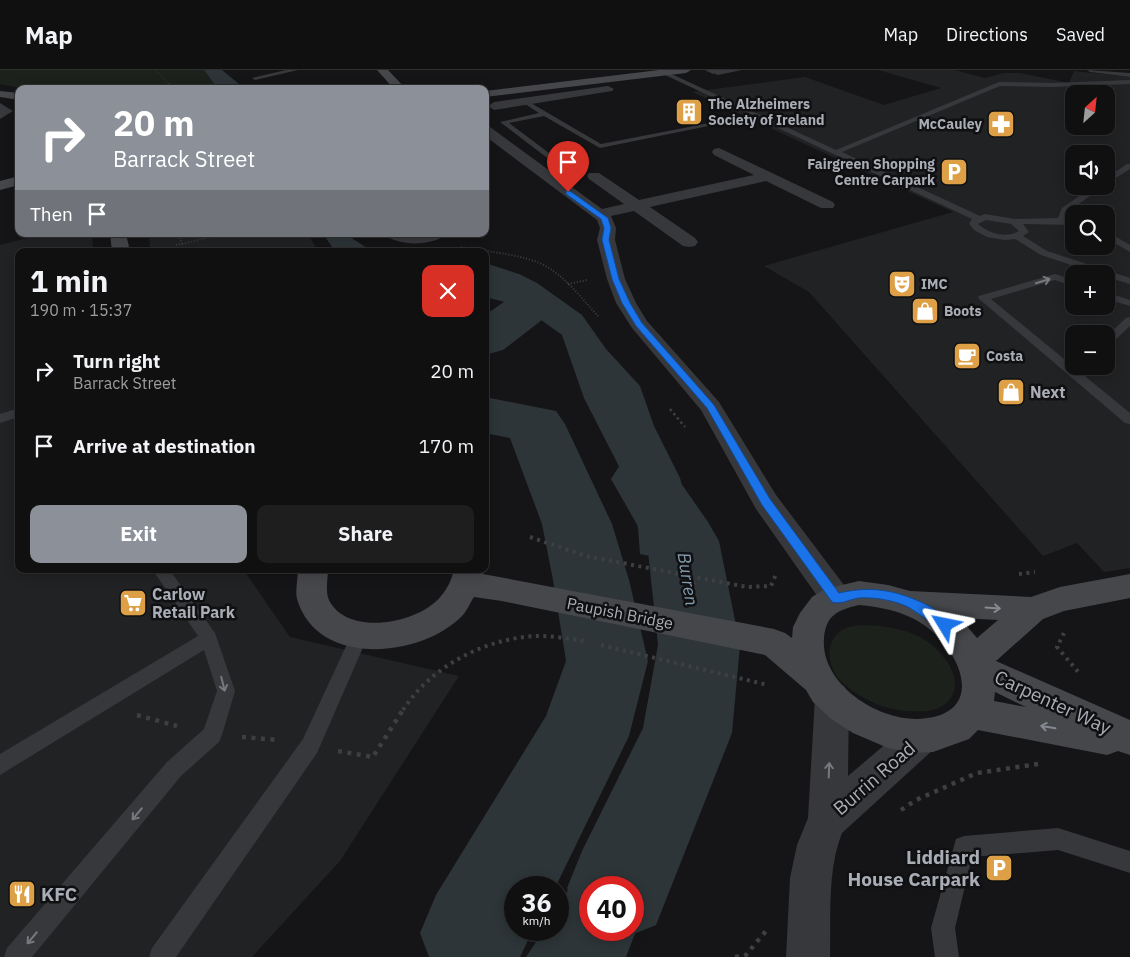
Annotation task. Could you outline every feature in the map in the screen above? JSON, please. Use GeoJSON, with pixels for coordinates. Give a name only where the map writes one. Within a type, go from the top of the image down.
{"type":"FeatureCollection","features":[{"type":"Feature","properties":{"kind":"street"},"geometry":{"type":"LineString","coordinates":[[382,70],[397,85]]}},
{"type":"Feature","properties":{"kind":"street"},"geometry":{"type":"LineString","coordinates":[[489,94],[686,70]]}},
{"type":"Feature","properties":{"kind":"street"},"geometry":{"type":"LineString","coordinates":[[562,85],[574,94]]}},
{"type":"Feature","properties":{"kind":"street"},"geometry":{"type":"LineString","coordinates":[[494,106],[608,89]]}},
{"type":"Feature","properties":{"kind":"street"},"geometry":{"type":"LineString","coordinates":[[0,94],[15,96]]}},
{"type":"Feature","properties":{"kind":"street"},"geometry":{"type":"LineString","coordinates":[[0,108],[7,111],[0,114]]}},
{"type":"Feature","properties":{"kind":"street"},"geometry":{"type":"LineString","coordinates":[[489,133],[604,218],[608,228],[606,240],[616,279],[626,303],[639,324],[711,407],[766,502],[836,598]]}},
{"type":"Feature","properties":{"kind":"street"},"geometry":{"type":"LineString","coordinates":[[719,152],[827,205]]}},
{"type":"Feature","properties":{"kind":"street"},"geometry":{"type":"LineString","coordinates":[[594,176],[689,242]]}},
{"type":"Feature","properties":{"kind":"street"},"geometry":{"type":"LineString","coordinates":[[599,214],[769,176]]}},
{"type":"Feature","properties":{"kind":"street"},"geometry":{"type":"LineString","coordinates":[[0,186],[15,181]]}},
{"type":"Feature","properties":{"kind":"street"},"geometry":{"type":"LineString","coordinates":[[312,573],[310,583],[312,601],[322,617],[338,629],[359,636],[386,637],[413,631],[436,619],[455,603],[468,576]]}},
{"type":"Feature","properties":{"kind":"street","name":"Paupish Bridge"},"geometry":{"type":"LineString","coordinates":[[468,576],[502,589],[774,643],[826,690]]}},
{"type":"Feature","properties":{"kind":"street"},"geometry":{"type":"LineString","coordinates":[[910,602],[1046,605],[1130,586]]}},
{"type":"Feature","properties":{"kind":"street"},"geometry":{"type":"LineString","coordinates":[[859,593],[884,594],[910,602],[935,616],[956,634],[975,663],[980,683],[977,704],[966,721],[946,732],[921,737],[893,733],[864,722],[843,708],[826,690],[813,671],[807,653],[806,635],[810,623],[822,607],[836,598],[859,593]]}},
{"type":"Feature","properties":{"kind":"street"},"geometry":{"type":"LineString","coordinates":[[975,663],[1046,605]]}},
{"type":"Feature","properties":{"kind":"street"},"geometry":{"type":"LineString","coordinates":[[774,643],[810,623]]}},
{"type":"Feature","properties":{"kind":"street","name":"Carpenter Way"},"geometry":{"type":"LineString","coordinates":[[975,663],[1130,738]]}},
{"type":"Feature","properties":{"kind":"street","name":"Burrin Road"},"geometry":{"type":"LineString","coordinates":[[808,957],[811,878],[817,846],[828,819],[826,690]]}},
{"type":"Feature","properties":{"kind":"street","name":"Carpenter Way"},"geometry":{"type":"LineString","coordinates":[[971,713],[1130,742]]}},
{"type":"Feature","properties":{"kind":"street","name":"Burrin Road"},"geometry":{"type":"LineString","coordinates":[[828,819],[921,737]]}},
{"type":"Feature","properties":{"kind":"lane"},"geometry":{"type":"LineString","coordinates":[[255,78],[295,70]]}},
{"type":"Feature","properties":{"kind":"lane"},"geometry":{"type":"LineString","coordinates":[[712,71],[718,73],[739,70]]}},
{"type":"Feature","properties":{"kind":"lane"},"geometry":{"type":"LineString","coordinates":[[1090,70],[1130,75]]}},
{"type":"Feature","properties":{"kind":"lane"},"geometry":{"type":"LineString","coordinates":[[665,73],[978,218],[995,217],[1014,222],[1065,221]]}},
{"type":"Feature","properties":{"kind":"lane"},"geometry":{"type":"LineString","coordinates":[[837,152],[999,84],[1053,85],[1130,82]]}},
{"type":"Feature","properties":{"kind":"lane"},"geometry":{"type":"LineString","coordinates":[[524,101],[543,114],[600,146],[730,121]]}},
{"type":"Feature","properties":{"kind":"lane"},"geometry":{"type":"LineString","coordinates":[[543,114],[502,122],[550,158]]}},
{"type":"Feature","properties":{"kind":"lane"},"geometry":{"type":"LineString","coordinates":[[1115,176],[1130,166]]}},
{"type":"Feature","properties":{"kind":"lane"},"geometry":{"type":"LineString","coordinates":[[1062,221],[1065,210],[1087,195]]}},
{"type":"Feature","properties":{"kind":"lane"},"geometry":{"type":"LineString","coordinates":[[978,218],[973,224],[981,231],[998,236],[1016,236],[1024,232],[1024,229],[1014,222]]}},
{"type":"Feature","properties":{"kind":"lane"},"geometry":{"type":"LineString","coordinates":[[1016,236],[1044,253],[1130,281]]}},
{"type":"Feature","properties":{"kind":"lane"},"geometry":{"type":"LineString","coordinates":[[397,237],[415,240],[430,237]]}},
{"type":"Feature","properties":{"kind":"lane"},"geometry":{"type":"LineString","coordinates":[[1115,240],[1130,249]]}},
{"type":"Feature","properties":{"kind":"lane"},"geometry":{"type":"LineString","coordinates":[[1065,281],[1055,277],[983,298],[1065,360]]}},
{"type":"Feature","properties":{"kind":"lane"},"geometry":{"type":"LineString","coordinates":[[1115,298],[1130,303]]}},
{"type":"Feature","properties":{"kind":"lane"},"geometry":{"type":"LineString","coordinates":[[1115,334],[1130,320]]}},
{"type":"Feature","properties":{"kind":"lane"},"geometry":{"type":"LineString","coordinates":[[1084,375],[1130,420]]}},
{"type":"Feature","properties":{"kind":"lane"},"geometry":{"type":"LineString","coordinates":[[0,419],[15,413]]}},
{"type":"Feature","properties":{"kind":"lane"},"geometry":{"type":"LineString","coordinates":[[16,957],[174,769],[212,735],[226,691],[209,638],[163,573]]}},
{"type":"Feature","properties":{"kind":"lane"},"geometry":{"type":"LineString","coordinates":[[161,957],[310,746],[359,636]]}},
{"type":"Feature","properties":{"kind":"lane"},"geometry":{"type":"LineString","coordinates":[[0,765],[209,638]]}},
{"type":"Feature","properties":{"kind":"lane"},"geometry":{"type":"LineString","coordinates":[[947,957],[943,928],[964,847],[1058,839],[1130,862]]}},
{"type":"Feature","properties":{"kind":"path"},"geometry":{"type":"LineString","coordinates":[[156,70],[167,83],[174,85]]}},
{"type":"Feature","properties":{"kind":"path"},"geometry":{"type":"LineString","coordinates":[[179,237],[182,244]]}},
{"type":"Feature","properties":{"kind":"path"},"geometry":{"type":"LineString","coordinates":[[176,245],[211,237]]}},
{"type":"Feature","properties":{"kind":"path"},"geometry":{"type":"LineString","coordinates":[[441,237],[445,246],[475,248]]}},
{"type":"Feature","properties":{"kind":"path"},"geometry":{"type":"LineString","coordinates":[[489,251],[526,259],[548,267],[568,284],[599,318]]}},
{"type":"Feature","properties":{"kind":"path"},"geometry":{"type":"LineString","coordinates":[[568,284],[594,278]]}},
{"type":"Feature","properties":{"kind":"path"},"geometry":{"type":"LineString","coordinates":[[669,406],[679,422],[686,427]]}},
{"type":"Feature","properties":{"kind":"path"},"geometry":{"type":"LineString","coordinates":[[530,537],[586,556],[747,587],[771,586]]}},
{"type":"Feature","properties":{"kind":"path"},"geometry":{"type":"LineString","coordinates":[[1015,575],[1037,571],[1046,605],[1080,622],[1078,626],[1064,632],[1058,647],[1067,661],[1081,674]]}},
{"type":"Feature","properties":{"kind":"path","name":"Paupish Bridge"},"geometry":{"type":"LineString","coordinates":[[495,643],[539,636],[593,642],[763,684]]}},
{"type":"Feature","properties":{"kind":"path"},"geometry":{"type":"LineString","coordinates":[[893,815],[916,800],[977,773],[1046,762]]}},
{"type":"Feature","properties":{"kind":"path"},"geometry":{"type":"LineString","coordinates":[[735,957],[744,956],[770,927]]}},
{"type":"Feature","properties":{"kind":"shaded area"},"geometry":{"type":"Polygon","coordinates":[[[0,70],[204,70],[215,85],[15,85],[15,87],[0,84],[0,70]]]}},
{"type":"Feature","properties":{"kind":"shaded area"},"geometry":{"type":"Polygon","coordinates":[[[204,70],[222,70],[240,85],[215,85],[204,70]]]}},
{"type":"Feature","properties":{"kind":"shaded area"},"geometry":{"type":"Polygon","coordinates":[[[878,70],[955,70],[985,78],[1003,73],[1020,73],[1069,83],[1074,71],[1130,77],[1130,568],[1104,572],[1077,543],[1043,556],[809,292],[764,266],[953,212],[692,92],[805,77],[884,105],[941,88],[878,70]]]}},
{"type":"Feature","properties":{"kind":"shaded area","name":"Carlow Retail Park"},"geometry":{"type":"Polygon","coordinates":[[[31,237],[92,237],[93,248],[15,248],[15,573],[246,573],[290,637],[459,676],[340,861],[252,957],[0,957],[0,245],[31,237]]]}},
{"type":"Feature","properties":{"kind":"shaded area"},"geometry":{"type":"Polygon","coordinates":[[[149,237],[310,237],[316,248],[150,248],[149,237]]]}},
{"type":"Feature","properties":{"kind":"shaded area"},"geometry":{"type":"Polygon","coordinates":[[[325,237],[352,237],[367,248],[333,248],[325,237]]]}},
{"type":"Feature","properties":{"kind":"shaded area"},"geometry":{"type":"Polygon","coordinates":[[[489,264],[519,274],[537,283],[582,315],[606,349],[640,386],[654,426],[680,478],[705,567],[640,554],[638,528],[628,484],[584,398],[562,335],[537,317],[509,303],[489,298],[489,264]]]}},
{"type":"Feature","properties":{"kind":"shaded area"},"geometry":{"type":"Polygon","coordinates":[[[861,625],[899,629],[929,642],[945,658],[951,668],[955,688],[951,698],[942,706],[930,710],[890,709],[872,702],[847,686],[835,674],[832,667],[830,660],[831,645],[839,632],[848,627],[861,625]]]}},
{"type":"Feature","properties":{"kind":"shaded area"},"geometry":{"type":"Polygon","coordinates":[[[664,672],[719,684],[718,719],[644,910],[644,876],[579,876],[579,941],[632,941],[626,957],[526,957],[537,941],[569,941],[569,888],[634,761],[664,672]]]}},
{"type":"Feature","properties":{"kind":"waterway"},"geometry":{"type":"LineString","coordinates":[[489,336],[534,303]]}},
{"type":"Feature","properties":{"kind":"waterway"},"geometry":{"type":"LineString","coordinates":[[474,933],[584,736],[607,661],[591,580],[577,524],[535,424],[489,416]]}},
{"type":"Feature","properties":{"kind":"waterway","name":"Burren"},"geometry":{"type":"LineString","coordinates":[[624,876],[687,733],[699,645],[683,541],[644,479]]}},
{"type":"Feature","properties":{"kind":"place","name":"The Alzheimers Society of Ireland"},"geometry":{"type":"Point","coordinates":[689,112]}},
{"type":"Feature","properties":{"kind":"place","name":"McCauley"},"geometry":{"type":"Point","coordinates":[1001,124]}},
{"type":"Feature","properties":{"kind":"place","name":"Fairgreen Shopping Centre Carpark"},"geometry":{"type":"Point","coordinates":[954,172]}},
{"type":"Feature","properties":{"kind":"place","name":"IMC"},"geometry":{"type":"Point","coordinates":[902,284]}},
{"type":"Feature","properties":{"kind":"place","name":"Boots"},"geometry":{"type":"Point","coordinates":[925,311]}},
{"type":"Feature","properties":{"kind":"place","name":"Costa"},"geometry":{"type":"Point","coordinates":[967,356]}},
{"type":"Feature","properties":{"kind":"place","name":"Next"},"geometry":{"type":"Point","coordinates":[1011,392]}},
{"type":"Feature","properties":{"kind":"place","name":"Carlow Retail Park"},"geometry":{"type":"Point","coordinates":[133,603]}},
{"type":"Feature","properties":{"kind":"place","name":"Liddiard House Carpark"},"geometry":{"type":"Point","coordinates":[999,868]}},
{"type":"Feature","properties":{"kind":"place","name":"KFC"},"geometry":{"type":"Point","coordinates":[22,894]}},
{"type":"Feature","properties":{"kind":"route"},"geometry":{"type":"LineString","coordinates":[[568,192],[604,218],[608,228],[606,240],[616,279],[626,303],[639,324],[711,407],[766,502],[836,598],[859,593],[884,594],[910,602],[935,616],[945,625]]}}]}
